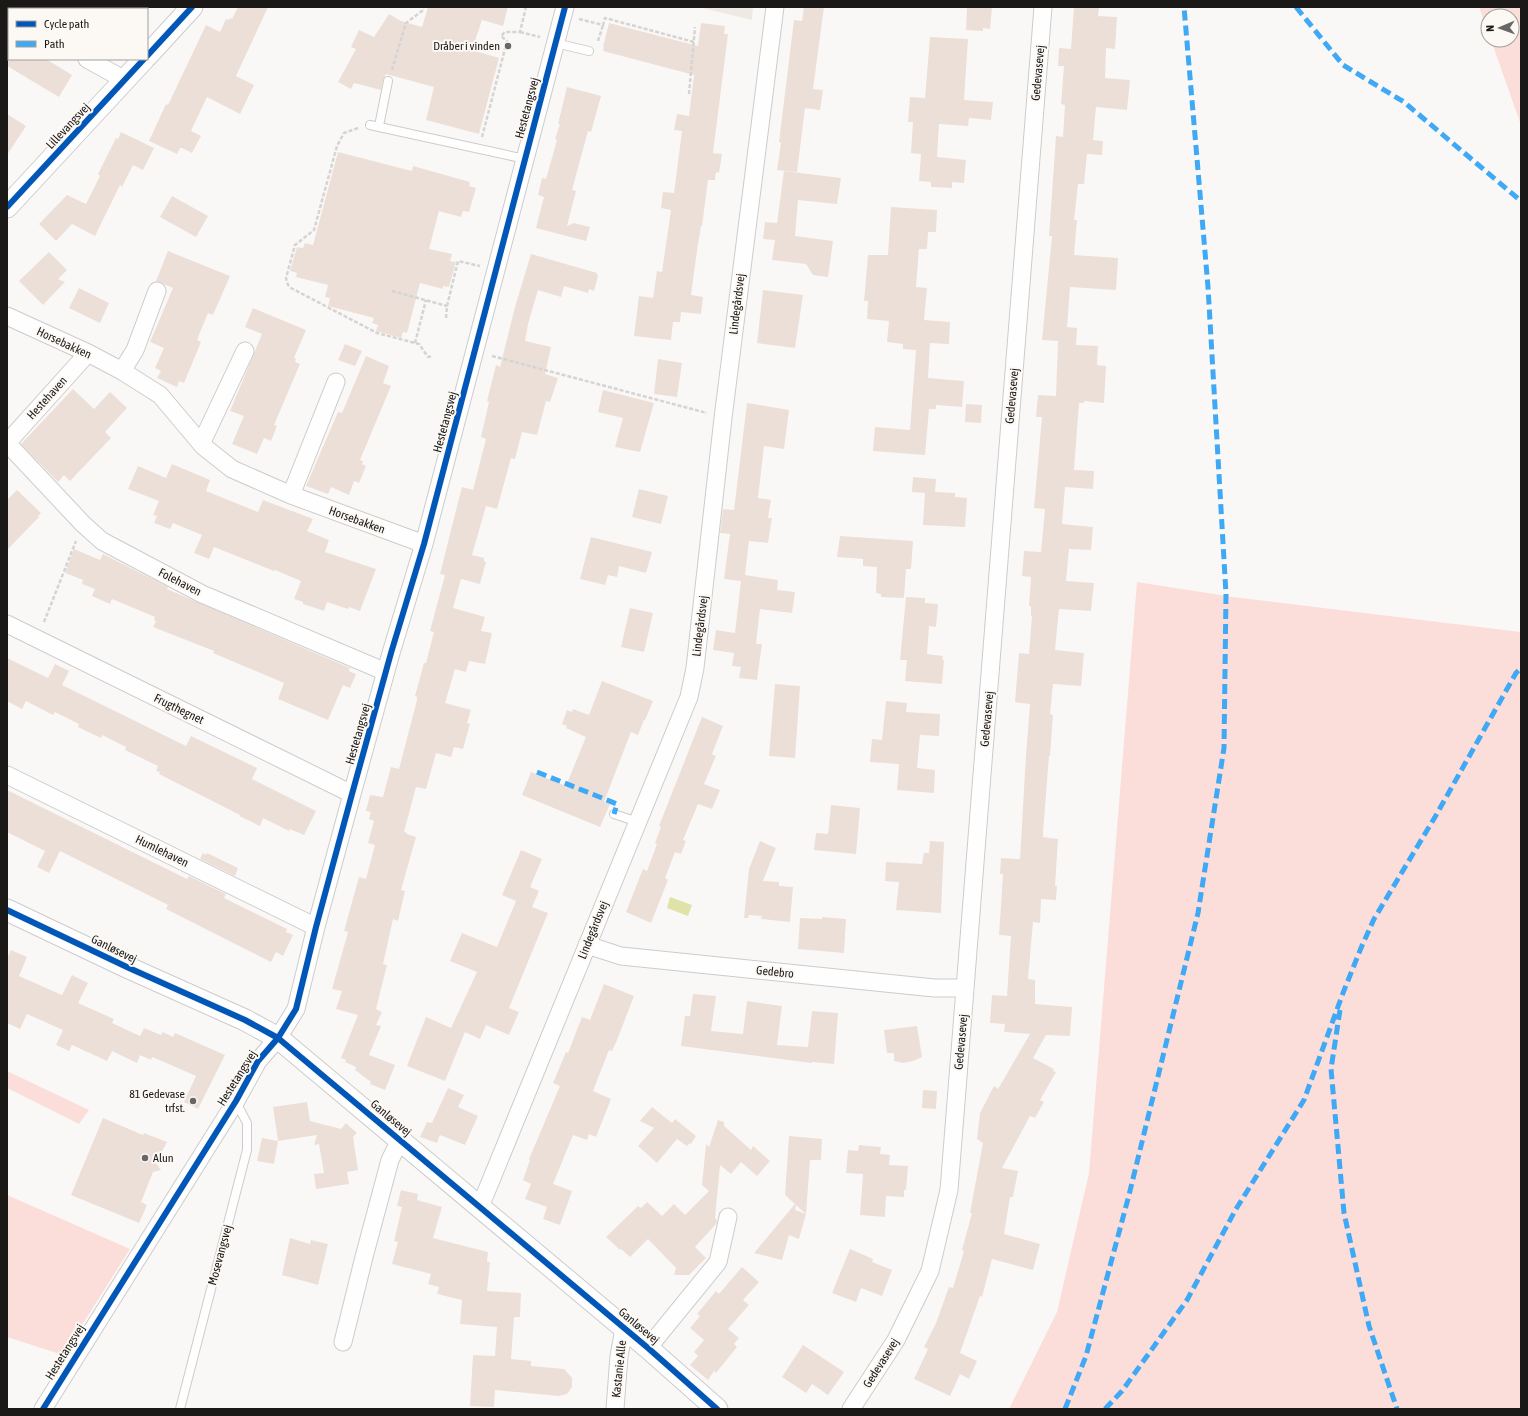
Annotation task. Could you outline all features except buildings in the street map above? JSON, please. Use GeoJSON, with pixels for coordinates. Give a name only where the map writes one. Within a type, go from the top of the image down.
{"type":"FeatureCollection","features":[{"type":"Feature","properties":{"kind":"street"},"geometry":{"type":"LineString","coordinates":[[148,55],[192,7]]}},
{"type":"Feature","properties":{"kind":"street","name":"Lindegårdsvej"},"geometry":{"type":"LineString","coordinates":[[480,1207],[689,697],[693,677],[723,418],[775,7]]}},
{"type":"Feature","properties":{"kind":"street","name":"Gedevasevej"},"geometry":{"type":"LineString","coordinates":[[851,1409],[896,1340],[930,1271],[949,1190],[1043,7]]}},
{"type":"Feature","properties":{"kind":"street","name":"Hestetangsvej"},"geometry":{"type":"LineString","coordinates":[[43,1409],[236,1101],[258,1061],[278,1038],[296,1009],[316,927],[352,794],[424,544],[564,11]]}},
{"type":"Feature","properties":{"kind":"street"},"geometry":{"type":"LineString","coordinates":[[89,60],[124,80]]}},
{"type":"Feature","properties":{"kind":"street","name":"Lillevangsvej"},"geometry":{"type":"LineString","coordinates":[[7,207],[143,60]]}},
{"type":"Feature","properties":{"kind":"street"},"geometry":{"type":"LineString","coordinates":[[122,371],[135,350],[157,291]]}},
{"type":"Feature","properties":{"kind":"street","name":"Horsebakken"},"geometry":{"type":"LineString","coordinates":[[7,316],[88,353],[122,371],[160,395],[201,444],[232,469],[291,495],[424,544]]}},
{"type":"Feature","properties":{"kind":"street"},"geometry":{"type":"LineString","coordinates":[[201,444],[245,351]]}},
{"type":"Feature","properties":{"kind":"street","name":"Hestehaven"},"geometry":{"type":"LineString","coordinates":[[7,443],[88,353]]}},
{"type":"Feature","properties":{"kind":"street"},"geometry":{"type":"LineString","coordinates":[[291,495],[336,382]]}},
{"type":"Feature","properties":{"kind":"street","name":"Folehaven"},"geometry":{"type":"LineString","coordinates":[[7,443],[83,524],[102,541],[202,594],[386,672]]}},
{"type":"Feature","properties":{"kind":"street","name":"Frugthegnet"},"geometry":{"type":"LineString","coordinates":[[7,624],[352,794]]}},
{"type":"Feature","properties":{"kind":"street","name":"Humlehaven"},"geometry":{"type":"LineString","coordinates":[[7,775],[316,927]]}},
{"type":"Feature","properties":{"kind":"street","name":"Ganløsevej"},"geometry":{"type":"LineString","coordinates":[[7,910],[129,968],[245,1020],[278,1038],[648,1348],[717,1409]]}},
{"type":"Feature","properties":{"kind":"street","name":"Gedebro"},"geometry":{"type":"LineString","coordinates":[[587,945],[621,956],[934,988],[965,988]]}},
{"type":"Feature","properties":{"kind":"street","name":"Ganløsevej"},"geometry":{"type":"LineString","coordinates":[[343,1342],[390,1160],[400,1140]]}},
{"type":"Feature","properties":{"kind":"street","name":"Ganløsevej"},"geometry":{"type":"LineString","coordinates":[[648,1348],[718,1262],[728,1217]]}},
{"type":"Feature","properties":{"kind":"street","name":"Kastanie Alle"},"geometry":{"type":"LineString","coordinates":[[615,1409],[619,1356],[624,1329]]}},
{"type":"Feature","properties":{"kind":"lane"},"geometry":{"type":"LineString","coordinates":[[555,43],[589,51]]}},
{"type":"Feature","properties":{"kind":"lane"},"geometry":{"type":"LineString","coordinates":[[378,126],[388,81]]}},
{"type":"Feature","properties":{"kind":"lane"},"geometry":{"type":"LineString","coordinates":[[370,124],[525,159]]}},
{"type":"Feature","properties":{"kind":"lane"},"geometry":{"type":"LineString","coordinates":[[614,814],[638,822]]}},
{"type":"Feature","properties":{"kind":"lane","name":"Mosevangsvej"},"geometry":{"type":"LineString","coordinates":[[180,1409],[248,1150],[247,1123],[236,1101]]}},
{"type":"Feature","properties":{"kind":"path"},"geometry":{"type":"LineString","coordinates":[[388,81],[406,22],[422,11],[423,7]]}},
{"type":"Feature","properties":{"kind":"path"},"geometry":{"type":"LineString","coordinates":[[479,149],[507,41],[501,36],[505,32],[520,32],[526,7]]}},
{"type":"Feature","properties":{"kind":"path"},"geometry":{"type":"LineString","coordinates":[[564,11],[603,25],[605,18],[694,42]]}},
{"type":"Feature","properties":{"kind":"path"},"geometry":{"type":"LineString","coordinates":[[689,94],[695,26]]}},
{"type":"Feature","properties":{"kind":"path"},"geometry":{"type":"LineString","coordinates":[[370,124],[344,133],[337,146],[314,230],[295,245],[286,278],[288,285],[291,288],[377,333],[419,344],[428,356],[432,356]]}},
{"type":"Feature","properties":{"kind":"path"},"geometry":{"type":"LineString","coordinates":[[446,318],[447,306],[458,261],[496,270]]}},
{"type":"Feature","properties":{"kind":"path"},"geometry":{"type":"LineString","coordinates":[[392,291],[447,306]]}},
{"type":"Feature","properties":{"kind":"path"},"geometry":{"type":"LineString","coordinates":[[415,343],[426,300]]}},
{"type":"Feature","properties":{"kind":"path"},"geometry":{"type":"LineString","coordinates":[[474,352],[723,418]]}},
{"type":"Feature","properties":{"kind":"path"},"geometry":{"type":"LineString","coordinates":[[37,639],[83,524]]}},
{"type":"Feature","properties":{"kind":"shaded area"},"geometry":{"type":"Polygon","coordinates":[[[698,7],[753,7],[752,20],[698,7]]]}},
{"type":"Feature","properties":{"kind":"shaded area"},"geometry":{"type":"Polygon","coordinates":[[[1479,7],[1521,7],[1521,125],[1494,48],[1520,48],[1520,8],[1480,8],[1480,10],[1479,7]]]}},
{"type":"Feature","properties":{"kind":"shaded area"},"geometry":{"type":"Polygon","coordinates":[[[1137,582],[1233,597],[1521,632],[1521,1409],[1009,1409],[1057,1312],[1089,1173],[1137,582]]]}},
{"type":"Feature","properties":{"kind":"shaded area"},"geometry":{"type":"Polygon","coordinates":[[[670,897],[692,905],[688,916],[667,908],[670,897]]]}},
{"type":"Feature","properties":{"kind":"shaded area"},"geometry":{"type":"Polygon","coordinates":[[[7,1071],[89,1110],[79,1124],[7,1088],[7,1071]]]}},
{"type":"Feature","properties":{"kind":"shaded area"},"geometry":{"type":"Polygon","coordinates":[[[7,1195],[130,1249],[63,1355],[7,1337],[7,1195]]]}},
{"type":"Feature","properties":{"kind":"marked path"},"geometry":{"type":"LineString","coordinates":[[1065,1409],[1086,1356],[1129,1195],[1198,913],[1224,748],[1226,594],[1208,287],[1184,7]]}},
{"type":"Feature","properties":{"kind":"marked path"},"geometry":{"type":"LineString","coordinates":[[1296,7],[1343,65],[1404,102],[1521,201]]}},
{"type":"Feature","properties":{"kind":"marked path"},"geometry":{"type":"LineString","coordinates":[[1105,1409],[1122,1391],[1187,1300],[1236,1209],[1304,1100],[1343,993],[1374,919],[1435,817],[1516,673],[1521,668]]}},
{"type":"Feature","properties":{"kind":"marked path"},"geometry":{"type":"LineString","coordinates":[[537,772],[617,804],[614,814]]}},
{"type":"Feature","properties":{"kind":"marked path"},"geometry":{"type":"LineString","coordinates":[[1340,1010],[1331,1069],[1344,1213],[1369,1326],[1397,1409]]}},
{"type":"Feature","properties":{"kind":"cycle path"},"geometry":{"type":"LineString","coordinates":[[148,55],[192,7]]}},
{"type":"Feature","properties":{"kind":"cycle path"},"geometry":{"type":"LineString","coordinates":[[43,1409],[236,1101],[258,1061],[278,1038],[296,1009],[316,927],[352,794],[391,653],[424,544],[565,7]]}},
{"type":"Feature","properties":{"kind":"cycle path"},"geometry":{"type":"LineString","coordinates":[[7,207],[143,60]]}},
{"type":"Feature","properties":{"kind":"cycle path"},"geometry":{"type":"LineString","coordinates":[[7,910],[129,968],[245,1020],[278,1038],[648,1348],[717,1409]]}},
{"type":"Feature","properties":{"kind":"place","name":"Dråber i vinden"},"geometry":{"type":"Point","coordinates":[508,46]}},
{"type":"Feature","properties":{"kind":"place","name":"81 Gedevase trfst."},"geometry":{"type":"Point","coordinates":[193,1101]}},
{"type":"Feature","properties":{"kind":"place","name":"Alun"},"geometry":{"type":"Point","coordinates":[145,1158]}}]}
